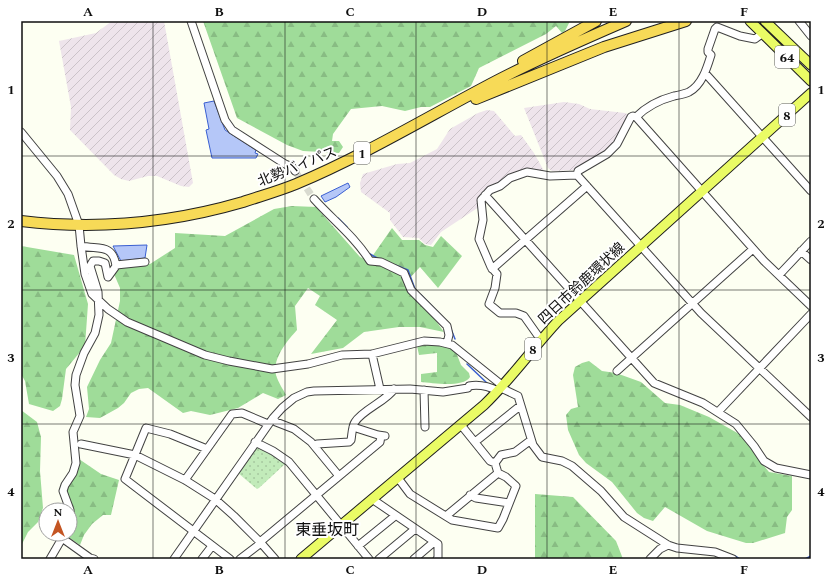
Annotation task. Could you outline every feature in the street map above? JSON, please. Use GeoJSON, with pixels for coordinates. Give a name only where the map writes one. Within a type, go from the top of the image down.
{"type":"FeatureCollection","features":[{"type":"Feature","properties":{"kind":"highway","name":"1"},"geometry":{"type":"LineString","coordinates":[[430,117],[539,52],[596,21]]}},
{"type":"Feature","properties":{"kind":"highway","name":"北勢バイパス"},"geometry":{"type":"LineString","coordinates":[[21,221],[79,225],[128,224],[199,213],[264,196],[325,171],[496,81],[626,21]]}},
{"type":"Feature","properties":{"kind":"highway","name":"1"},"geometry":{"type":"LineString","coordinates":[[430,117],[604,47],[686,21]]}},
{"type":"Feature","properties":{"kind":"main road","name":"64"},"geometry":{"type":"LineString","coordinates":[[750,21],[811,81]]}},
{"type":"Feature","properties":{"kind":"main road","name":"64"},"geometry":{"type":"LineString","coordinates":[[765,21],[811,65]]}},
{"type":"Feature","properties":{"kind":"main road","name":"四日市鈴鹿環状線"},"geometry":{"type":"LineString","coordinates":[[301,559],[461,425],[500,389],[558,321],[703,192],[811,93]]}},
{"type":"Feature","properties":{"kind":"street"},"geometry":{"type":"LineString","coordinates":[[191,21],[228,125],[232,130],[292,167],[295,171]]}},
{"type":"Feature","properties":{"kind":"street"},"geometry":{"type":"LineString","coordinates":[[799,21],[811,36]]}},
{"type":"Feature","properties":{"kind":"street"},"geometry":{"type":"LineString","coordinates":[[577,175],[578,171],[607,154],[617,144],[631,117],[636,117],[659,101],[690,92],[705,73],[711,55],[708,52],[708,49],[717,27],[740,36],[756,39],[763,33]]}},
{"type":"Feature","properties":{"kind":"street"},"geometry":{"type":"LineString","coordinates":[[705,73],[811,191]]}},
{"type":"Feature","properties":{"kind":"street"},"geometry":{"type":"LineString","coordinates":[[636,117],[753,249],[811,306]]}},
{"type":"Feature","properties":{"kind":"street"},"geometry":{"type":"LineString","coordinates":[[21,132],[57,176],[68,194],[79,225],[80,246],[85,274],[92,294],[108,309],[127,322],[205,355],[272,369],[308,364],[342,355],[372,354],[424,341],[447,343],[452,345],[467,357],[500,389],[516,395],[529,440],[540,454],[572,466],[601,491],[624,517],[668,545],[677,548],[715,552],[733,559]]}},
{"type":"Feature","properties":{"kind":"street"},"geometry":{"type":"LineString","coordinates":[[541,340],[524,316],[516,312],[500,313],[490,306],[489,301],[495,288],[497,274],[492,269],[479,239],[483,220],[481,200],[490,190],[500,186],[510,178],[528,172],[550,176],[577,175],[693,304],[811,417]]}},
{"type":"Feature","properties":{"kind":"street"},"geometry":{"type":"LineString","coordinates":[[492,269],[587,186]]}},
{"type":"Feature","properties":{"kind":"street"},"geometry":{"type":"LineString","coordinates":[[485,195],[654,383],[703,403],[736,424],[764,461],[776,468],[811,475]]}},
{"type":"Feature","properties":{"kind":"street"},"geometry":{"type":"LineString","coordinates":[[314,199],[341,224],[370,260],[381,262],[404,273],[411,290],[447,326],[449,334],[447,343]]}},
{"type":"Feature","properties":{"kind":"street"},"geometry":{"type":"LineString","coordinates":[[779,275],[811,241]]}},
{"type":"Feature","properties":{"kind":"street"},"geometry":{"type":"LineString","coordinates":[[80,246],[110,251],[114,258],[114,270]]}},
{"type":"Feature","properties":{"kind":"street"},"geometry":{"type":"LineString","coordinates":[[617,371],[753,249]]}},
{"type":"Feature","properties":{"kind":"street"},"geometry":{"type":"LineString","coordinates":[[801,251],[811,260]]}},
{"type":"Feature","properties":{"kind":"street"},"geometry":{"type":"LineString","coordinates":[[67,502],[63,492],[65,485],[74,473],[76,466],[73,432],[80,416],[75,385],[76,375],[84,353],[95,333],[99,315],[98,292],[90,266],[93,261],[105,263],[108,277],[114,270],[145,262]]}},
{"type":"Feature","properties":{"kind":"street"},"geometry":{"type":"LineString","coordinates":[[718,412],[811,314]]}},
{"type":"Feature","properties":{"kind":"street"},"geometry":{"type":"LineString","coordinates":[[372,354],[380,389]]}},
{"type":"Feature","properties":{"kind":"street"},"geometry":{"type":"LineString","coordinates":[[174,559],[192,531],[268,424],[287,403],[294,398],[307,392],[323,390],[394,389],[443,392],[468,388],[469,386],[478,384],[500,389]]}},
{"type":"Feature","properties":{"kind":"street"},"geometry":{"type":"LineString","coordinates":[[314,445],[349,442],[351,440],[355,421],[376,403],[392,393],[394,389]]}},
{"type":"Feature","properties":{"kind":"street"},"geometry":{"type":"LineString","coordinates":[[424,390],[425,427]]}},
{"type":"Feature","properties":{"kind":"street"},"geometry":{"type":"LineString","coordinates":[[475,442],[520,406]]}},
{"type":"Feature","properties":{"kind":"street"},"geometry":{"type":"LineString","coordinates":[[185,480],[232,414],[242,413],[268,424]]}},
{"type":"Feature","properties":{"kind":"street"},"geometry":{"type":"LineString","coordinates":[[273,418],[276,422],[300,433],[314,445],[339,476]]}},
{"type":"Feature","properties":{"kind":"street"},"geometry":{"type":"LineString","coordinates":[[398,478],[410,494],[452,520],[498,528],[516,486],[506,477],[498,473],[495,463],[490,461],[461,425]]}},
{"type":"Feature","properties":{"kind":"street"},"geometry":{"type":"LineString","coordinates":[[240,559],[380,442],[383,436],[353,427]]}},
{"type":"Feature","properties":{"kind":"street"},"geometry":{"type":"LineString","coordinates":[[207,449],[170,434],[146,428],[125,479],[230,559]]}},
{"type":"Feature","properties":{"kind":"street"},"geometry":{"type":"LineString","coordinates":[[495,463],[501,455],[514,452],[529,440]]}},
{"type":"Feature","properties":{"kind":"street"},"geometry":{"type":"LineString","coordinates":[[255,442],[273,451],[289,462],[358,546],[365,558]]}},
{"type":"Feature","properties":{"kind":"street"},"geometry":{"type":"LineString","coordinates":[[81,444],[135,455],[185,480],[215,499],[261,542],[275,559]]}},
{"type":"Feature","properties":{"kind":"street"},"geometry":{"type":"LineString","coordinates":[[446,516],[498,473]]}},
{"type":"Feature","properties":{"kind":"street"},"geometry":{"type":"LineString","coordinates":[[470,495],[476,498],[509,503]]}},
{"type":"Feature","properties":{"kind":"street"},"geometry":{"type":"LineString","coordinates":[[372,499],[438,544],[437,559]]}},
{"type":"Feature","properties":{"kind":"street"},"geometry":{"type":"LineString","coordinates":[[358,546],[395,516]]}},
{"type":"Feature","properties":{"kind":"street"},"geometry":{"type":"LineString","coordinates":[[379,559],[415,529]]}},
{"type":"Feature","properties":{"kind":"street"},"geometry":{"type":"LineString","coordinates":[[50,559],[60,542]]}},
{"type":"Feature","properties":{"kind":"street"},"geometry":{"type":"LineString","coordinates":[[70,542],[90,558],[94,559]]}},
{"type":"Feature","properties":{"kind":"street"},"geometry":{"type":"LineString","coordinates":[[414,559],[434,542]]}},
{"type":"Feature","properties":{"kind":"street"},"geometry":{"type":"LineString","coordinates":[[650,559],[660,549],[668,545]]}},
{"type":"Feature","properties":{"kind":"street"},"geometry":{"type":"LineString","coordinates":[[202,559],[212,546]]}},
{"type":"Feature","properties":{"kind":"shaded area"},"geometry":{"type":"Polygon","coordinates":[[[112,21],[164,21],[193,183],[189,187],[181,186],[157,176],[148,176],[129,181],[121,179],[114,175],[70,130],[71,107],[59,41],[96,33],[112,21]]]}},
{"type":"Feature","properties":{"kind":"shaded area"},"geometry":{"type":"Polygon","coordinates":[[[564,102],[579,104],[590,109],[625,113],[629,115],[617,142],[605,153],[577,170],[552,171],[548,168],[524,108],[564,102]]]}},
{"type":"Feature","properties":{"kind":"shaded area"},"geometry":{"type":"Polygon","coordinates":[[[487,110],[494,111],[515,136],[521,135],[534,153],[544,171],[530,169],[490,189],[479,207],[441,232],[431,245],[425,244],[419,238],[403,237],[390,220],[390,213],[361,192],[360,183],[363,174],[397,164],[410,163],[437,149],[450,129],[478,113],[487,110]]]}},
{"type":"Feature","properties":{"kind":"green space"},"geometry":{"type":"Polygon","coordinates":[[[203,21],[570,21],[565,31],[562,33],[556,26],[546,34],[479,68],[471,86],[430,107],[421,107],[405,111],[382,106],[351,109],[333,134],[332,141],[339,141],[343,147],[339,153],[303,151],[287,145],[237,118],[203,21]]]}},
{"type":"Feature","properties":{"kind":"green space"},"geometry":{"type":"Polygon","coordinates":[[[292,206],[316,207],[360,257],[369,261],[392,228],[402,240],[419,240],[425,245],[433,247],[441,236],[462,256],[438,288],[420,267],[407,281],[444,332],[420,327],[399,327],[364,332],[343,348],[311,354],[337,320],[315,305],[320,296],[308,288],[295,306],[297,330],[281,351],[276,363],[276,375],[286,395],[278,399],[263,393],[238,408],[210,415],[191,411],[183,413],[148,388],[139,389],[131,393],[124,403],[118,408],[100,418],[86,417],[89,409],[87,387],[100,360],[111,343],[120,301],[120,288],[114,274],[118,266],[150,264],[175,248],[175,233],[225,236],[274,209],[292,206]]]}},
{"type":"Feature","properties":{"kind":"green space"},"geometry":{"type":"Polygon","coordinates":[[[21,246],[74,255],[88,304],[85,346],[66,369],[60,406],[53,411],[29,404],[25,381],[21,374],[21,246]]]}},
{"type":"Feature","properties":{"kind":"green space"},"geometry":{"type":"Polygon","coordinates":[[[434,344],[444,347],[454,347],[461,365],[469,373],[470,377],[461,383],[455,384],[421,382],[421,374],[437,372],[437,353],[419,355],[417,346],[434,344]]]}},
{"type":"Feature","properties":{"kind":"green space"},"geometry":{"type":"Polygon","coordinates":[[[589,361],[602,371],[616,373],[641,382],[665,403],[680,405],[709,417],[748,439],[760,461],[769,472],[792,476],[792,510],[787,517],[785,533],[753,543],[746,543],[707,531],[665,507],[653,521],[644,518],[637,513],[612,482],[586,463],[579,455],[568,430],[566,415],[571,409],[578,407],[573,375],[575,367],[589,361]]]}},
{"type":"Feature","properties":{"kind":"green space"},"geometry":{"type":"Polygon","coordinates":[[[21,410],[37,422],[41,437],[40,471],[43,502],[38,502],[38,522],[28,532],[21,546],[21,410]]]}},
{"type":"Feature","properties":{"kind":"green space"},"geometry":{"type":"Polygon","coordinates":[[[258,445],[285,462],[285,464],[257,489],[238,473],[258,445]]]}},
{"type":"Feature","properties":{"kind":"green space"},"geometry":{"type":"Polygon","coordinates":[[[79,459],[101,474],[119,480],[111,515],[103,515],[92,524],[84,535],[80,545],[76,542],[78,542],[78,502],[69,502],[67,489],[79,459]]]}},
{"type":"Feature","properties":{"kind":"green space"},"geometry":{"type":"Polygon","coordinates":[[[535,494],[573,497],[616,541],[623,559],[535,559],[535,494]]]}},
{"type":"Feature","properties":{"kind":"water"},"geometry":{"type":"Polygon","coordinates":[[[214,101],[225,130],[256,150],[255,153],[258,154],[256,158],[212,158],[206,130],[209,129],[204,103],[214,101]]]}},
{"type":"Feature","properties":{"kind":"water"},"geometry":{"type":"Polygon","coordinates":[[[348,183],[350,187],[336,197],[325,202],[321,196],[348,183]]]}},
{"type":"Feature","properties":{"kind":"water"},"geometry":{"type":"Polygon","coordinates":[[[147,245],[145,258],[121,261],[113,246],[147,245]]]}},
{"type":"Feature","properties":{"kind":"waterway"},"geometry":{"type":"LineString","coordinates":[[338,218],[347,227]]}},
{"type":"Feature","properties":{"kind":"waterway"},"geometry":{"type":"LineString","coordinates":[[370,254],[379,259]]}},
{"type":"Feature","properties":{"kind":"waterway"},"geometry":{"type":"LineString","coordinates":[[395,265],[408,270],[415,289]]}},
{"type":"Feature","properties":{"kind":"waterway"},"geometry":{"type":"LineString","coordinates":[[421,295],[449,324]]}},
{"type":"Feature","properties":{"kind":"waterway"},"geometry":{"type":"LineString","coordinates":[[451,329],[455,339]]}},
{"type":"Feature","properties":{"kind":"waterway"},"geometry":{"type":"LineString","coordinates":[[467,364],[487,383]]}},
{"type":"Feature","properties":{"kind":"waterway"},"geometry":{"type":"LineString","coordinates":[[735,556],[740,559]]}},
{"type":"Feature","properties":{"kind":"waterway"},"geometry":{"type":"LineString","coordinates":[[805,559],[811,556]]}},
{"type":"Feature","properties":{"kind":"tunnel"},"geometry":{"type":"LineString","coordinates":[[295,171],[314,199]]}},
{"type":"Feature","properties":{"kind":"district","name":"東垂坂町"},"geometry":{"type":"Point","coordinates":[327,529]}}]}
